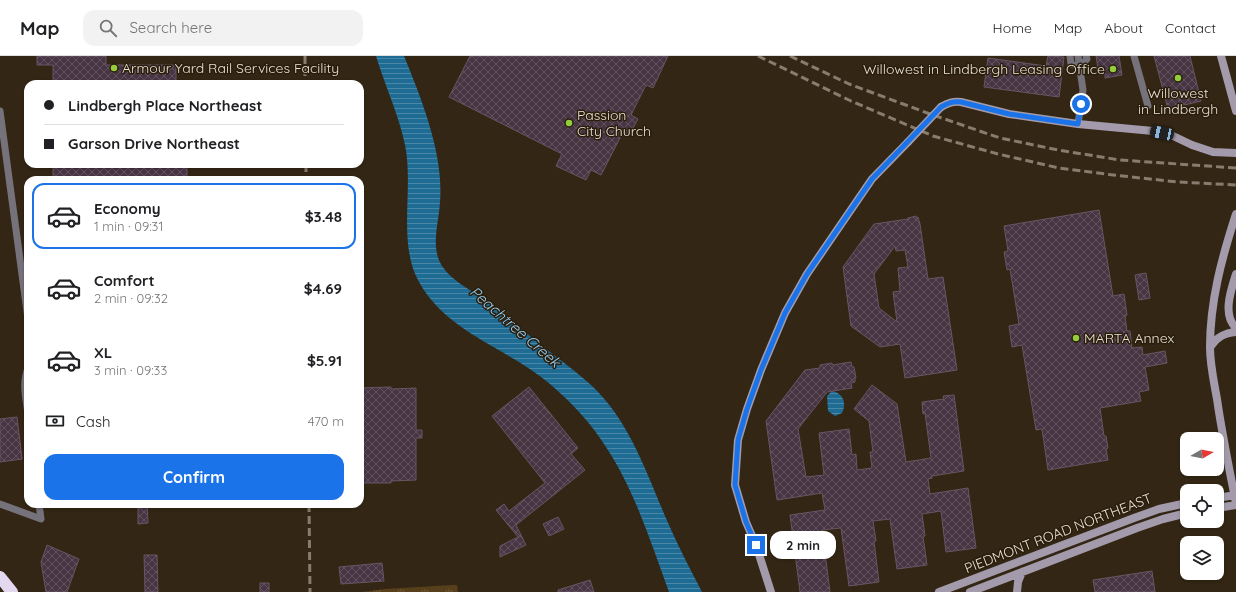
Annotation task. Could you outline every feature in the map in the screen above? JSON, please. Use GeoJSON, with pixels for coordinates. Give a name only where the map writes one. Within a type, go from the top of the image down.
{"type":"FeatureCollection","features":[{"type":"Feature","properties":{"kind":"highway"},"geometry":{"type":"LineString","coordinates":[[0,577],[12,592]]}},
{"type":"Feature","properties":{"kind":"main road"},"geometry":{"type":"LineString","coordinates":[[1221,56],[1236,111]]}},
{"type":"Feature","properties":{"kind":"main road"},"geometry":{"type":"LineString","coordinates":[[771,592],[756,545],[746,522],[735,485],[738,440],[747,409],[761,370],[785,313],[807,274],[872,179],[941,107],[955,101],[1009,114],[1078,124],[1152,130],[1171,135],[1192,145],[1213,152],[1236,153]]}},
{"type":"Feature","properties":{"kind":"main road"},"geometry":{"type":"LineString","coordinates":[[1236,214],[1224,253],[1214,297],[1210,347],[1211,365],[1218,410],[1236,500]]}},
{"type":"Feature","properties":{"kind":"main road"},"geometry":{"type":"LineString","coordinates":[[1236,274],[1230,292],[1229,310],[1231,322],[1236,328]]}},
{"type":"Feature","properties":{"kind":"main road"},"geometry":{"type":"LineString","coordinates":[[1236,286],[1236,292]]}},
{"type":"Feature","properties":{"kind":"main road"},"geometry":{"type":"LineString","coordinates":[[1210,347],[1215,340],[1223,334],[1236,332]]}},
{"type":"Feature","properties":{"kind":"main road"},"geometry":{"type":"LineString","coordinates":[[1224,499],[1236,500]]}},
{"type":"Feature","properties":{"kind":"main road"},"geometry":{"type":"LineString","coordinates":[[1224,505],[1236,500]]}},
{"type":"Feature","properties":{"kind":"main road","name":"PIEDMONT ROAD NORTHEAST"},"geometry":{"type":"LineString","coordinates":[[939,592],[1134,518],[1159,509],[1180,504]]}},
{"type":"Feature","properties":{"kind":"main road","name":"PIEDMONT ROAD NORTHEAST"},"geometry":{"type":"LineString","coordinates":[[970,592],[1137,528],[1180,515]]}},
{"type":"Feature","properties":{"kind":"main road"},"geometry":{"type":"LineString","coordinates":[[1017,592],[1018,582],[1022,572]]}},
{"type":"Feature","properties":{"kind":"street"},"geometry":{"type":"LineString","coordinates":[[1070,56],[1071,64],[1080,67]]}},
{"type":"Feature","properties":{"kind":"street"},"geometry":{"type":"LineString","coordinates":[[1078,56],[1083,90],[1078,124]]}},
{"type":"Feature","properties":{"kind":"street"},"geometry":{"type":"LineString","coordinates":[[1080,67],[1087,59],[1086,56]]}},
{"type":"Feature","properties":{"kind":"street"},"geometry":{"type":"LineString","coordinates":[[1134,56],[1148,106]]}},
{"type":"Feature","properties":{"kind":"street"},"geometry":{"type":"LineString","coordinates":[[0,112],[24,289]]}},
{"type":"Feature","properties":{"kind":"street"},"geometry":{"type":"LineString","coordinates":[[0,504],[41,519],[40,508]]}},
{"type":"Feature","properties":{"kind":"green space"},"geometry":{"type":"Polygon","coordinates":[[[457,585],[458,592],[362,592],[385,589],[457,585]]]}},
{"type":"Feature","properties":{"kind":"water","name":"Peachtree Creek"},"geometry":{"type":"Polygon","coordinates":[[[376,56],[404,56],[418,91],[430,128],[439,166],[440,202],[436,235],[436,251],[442,266],[455,280],[490,304],[580,375],[616,413],[635,446],[687,564],[702,592],[669,592],[649,536],[626,481],[600,438],[580,413],[558,391],[533,371],[479,339],[445,314],[431,300],[419,282],[412,267],[407,233],[408,179],[405,145],[376,56]]]}},
{"type":"Feature","properties":{"kind":"water"},"geometry":{"type":"Polygon","coordinates":[[[832,391],[839,394],[844,402],[842,413],[835,416],[828,411],[827,396],[832,391]]]}},
{"type":"Feature","properties":{"kind":"building","name":"Armour Yard Rail Services Facility"},"geometry":{"type":"Polygon","coordinates":[[[37,56],[106,56],[106,65],[176,65],[176,80],[53,80],[53,65],[37,65],[37,56]]]}},
{"type":"Feature","properties":{"kind":"building","name":"Passion City Church"},"geometry":{"type":"Polygon","coordinates":[[[470,56],[668,56],[653,88],[646,85],[631,115],[638,119],[628,137],[622,134],[601,175],[591,170],[586,180],[556,166],[562,154],[449,97],[470,56]]]}},
{"type":"Feature","properties":{"kind":"building"},"geometry":{"type":"Polygon","coordinates":[[[1048,56],[1064,57],[1059,97],[984,87],[988,58],[1046,66],[1048,56]]]}},
{"type":"Feature","properties":{"kind":"building","name":"Willowest in Lindbergh Leasing Office"},"geometry":{"type":"Polygon","coordinates":[[[1096,56],[1119,56],[1122,75],[1105,78],[1105,74],[1099,75],[1096,56]]]}},
{"type":"Feature","properties":{"kind":"building","name":"Willowest in Lindbergh"},"geometry":{"type":"Polygon","coordinates":[[[1154,56],[1190,56],[1201,101],[1168,109],[1154,56]]]}},
{"type":"Feature","properties":{"kind":"building"},"geometry":{"type":"Polygon","coordinates":[[[53,168],[187,168],[187,176],[53,176],[53,168]]]}},
{"type":"Feature","properties":{"kind":"building","name":"MARTA Annex"},"geometry":{"type":"Polygon","coordinates":[[[1099,210],[1113,296],[1124,294],[1127,315],[1125,316],[1127,331],[1130,331],[1132,348],[1142,347],[1143,355],[1165,351],[1167,363],[1145,367],[1149,390],[1139,392],[1141,401],[1100,408],[1104,436],[1106,436],[1108,448],[1106,449],[1108,460],[1048,470],[1042,429],[1036,430],[1022,345],[1012,347],[1009,326],[1019,324],[1010,269],[1007,270],[1004,252],[1008,251],[1004,226],[1099,210]]]}},
{"type":"Feature","properties":{"kind":"building"},"geometry":{"type":"Polygon","coordinates":[[[918,217],[928,279],[943,277],[957,370],[905,378],[900,344],[880,347],[851,326],[843,267],[874,224],[918,217]],[[895,246],[874,274],[879,308],[897,322],[893,292],[900,291],[898,268],[908,267],[905,250],[896,251],[895,246]]]}},
{"type":"Feature","properties":{"kind":"building"},"geometry":{"type":"Polygon","coordinates":[[[1146,273],[1150,298],[1139,300],[1135,275],[1146,273]]]}},
{"type":"Feature","properties":{"kind":"building"},"geometry":{"type":"Polygon","coordinates":[[[851,362],[852,367],[854,367],[856,378],[855,382],[851,383],[852,388],[827,392],[798,429],[806,477],[824,475],[819,433],[849,429],[852,455],[856,454],[857,470],[872,468],[870,452],[873,452],[869,421],[854,409],[872,385],[897,404],[906,462],[931,458],[925,413],[923,414],[922,402],[944,399],[943,396],[954,395],[964,471],[932,476],[932,478],[928,479],[930,494],[968,488],[976,548],[946,552],[941,511],[922,514],[927,565],[897,569],[890,519],[873,521],[879,582],[849,586],[841,528],[822,530],[830,592],[800,592],[790,515],[825,510],[822,493],[777,500],[766,421],[805,370],[820,368],[820,365],[851,362]]]}},
{"type":"Feature","properties":{"kind":"building"},"geometry":{"type":"Polygon","coordinates":[[[529,387],[578,448],[571,454],[585,470],[516,525],[526,545],[500,557],[500,546],[518,537],[496,510],[504,504],[509,511],[545,483],[492,416],[529,387]]]}},
{"type":"Feature","properties":{"kind":"building"},"geometry":{"type":"Polygon","coordinates":[[[364,388],[416,388],[416,430],[422,430],[422,438],[416,438],[416,480],[391,481],[391,483],[364,483],[364,388]]]}},
{"type":"Feature","properties":{"kind":"building"},"geometry":{"type":"Polygon","coordinates":[[[17,417],[22,459],[0,462],[0,419],[17,417]]]}},
{"type":"Feature","properties":{"kind":"building"},"geometry":{"type":"Polygon","coordinates":[[[138,508],[147,508],[148,523],[138,524],[138,508]]]}},
{"type":"Feature","properties":{"kind":"building"},"geometry":{"type":"Polygon","coordinates":[[[558,517],[564,529],[549,536],[543,524],[558,517]]]}},
{"type":"Feature","properties":{"kind":"building"},"geometry":{"type":"Polygon","coordinates":[[[47,545],[79,559],[67,592],[46,592],[41,562],[47,545]]]}},
{"type":"Feature","properties":{"kind":"building"},"geometry":{"type":"Polygon","coordinates":[[[144,555],[157,555],[158,592],[145,592],[144,555]]]}},
{"type":"Feature","properties":{"kind":"building"},"geometry":{"type":"Polygon","coordinates":[[[382,563],[384,581],[341,584],[339,567],[382,563]]]}},
{"type":"Feature","properties":{"kind":"building"},"geometry":{"type":"Polygon","coordinates":[[[1152,571],[1155,592],[1095,592],[1093,580],[1152,571]]]}},
{"type":"Feature","properties":{"kind":"building"},"geometry":{"type":"Polygon","coordinates":[[[590,580],[594,592],[558,592],[558,590],[590,580]]]}},
{"type":"Feature","properties":{"kind":"building"},"geometry":{"type":"Polygon","coordinates":[[[260,583],[269,583],[269,592],[260,592],[260,583]]]}},
{"type":"Feature","properties":{"kind":"railway"},"geometry":{"type":"LineString","coordinates":[[305,56],[305,80]]}},
{"type":"Feature","properties":{"kind":"railway"},"geometry":{"type":"LineString","coordinates":[[758,56],[851,101],[933,136],[998,154],[1059,168],[1178,182],[1236,185]]}},
{"type":"Feature","properties":{"kind":"railway"},"geometry":{"type":"LineString","coordinates":[[790,56],[849,84],[1000,138],[1058,150],[1120,160],[1236,168]]}},
{"type":"Feature","properties":{"kind":"railway"},"geometry":{"type":"LineString","coordinates":[[306,168],[306,176]]}},
{"type":"Feature","properties":{"kind":"railway"},"geometry":{"type":"LineString","coordinates":[[309,508],[310,592]]}},
{"type":"Feature","properties":{"kind":"place","name":"Armour Yard Rail Services Facility"},"geometry":{"type":"Point","coordinates":[114,68]}},
{"type":"Feature","properties":{"kind":"place","name":"Willowest in Lindbergh Leasing Office"},"geometry":{"type":"Point","coordinates":[1113,69]}},
{"type":"Feature","properties":{"kind":"place","name":"Willowest in Lindbergh"},"geometry":{"type":"Point","coordinates":[1178,78]}},
{"type":"Feature","properties":{"kind":"place","name":"Passion City Church"},"geometry":{"type":"Point","coordinates":[569,123]}},
{"type":"Feature","properties":{"kind":"place","name":"MARTA Annex"},"geometry":{"type":"Point","coordinates":[1076,338]}},
{"type":"Feature","properties":{"kind":"route"},"geometry":{"type":"LineString","coordinates":[[756,545],[746,522],[735,485],[738,440],[747,409],[761,370],[785,313],[807,274],[872,179],[941,107],[948,103],[955,101],[1009,114],[1078,124],[1081,104]]}}]}
